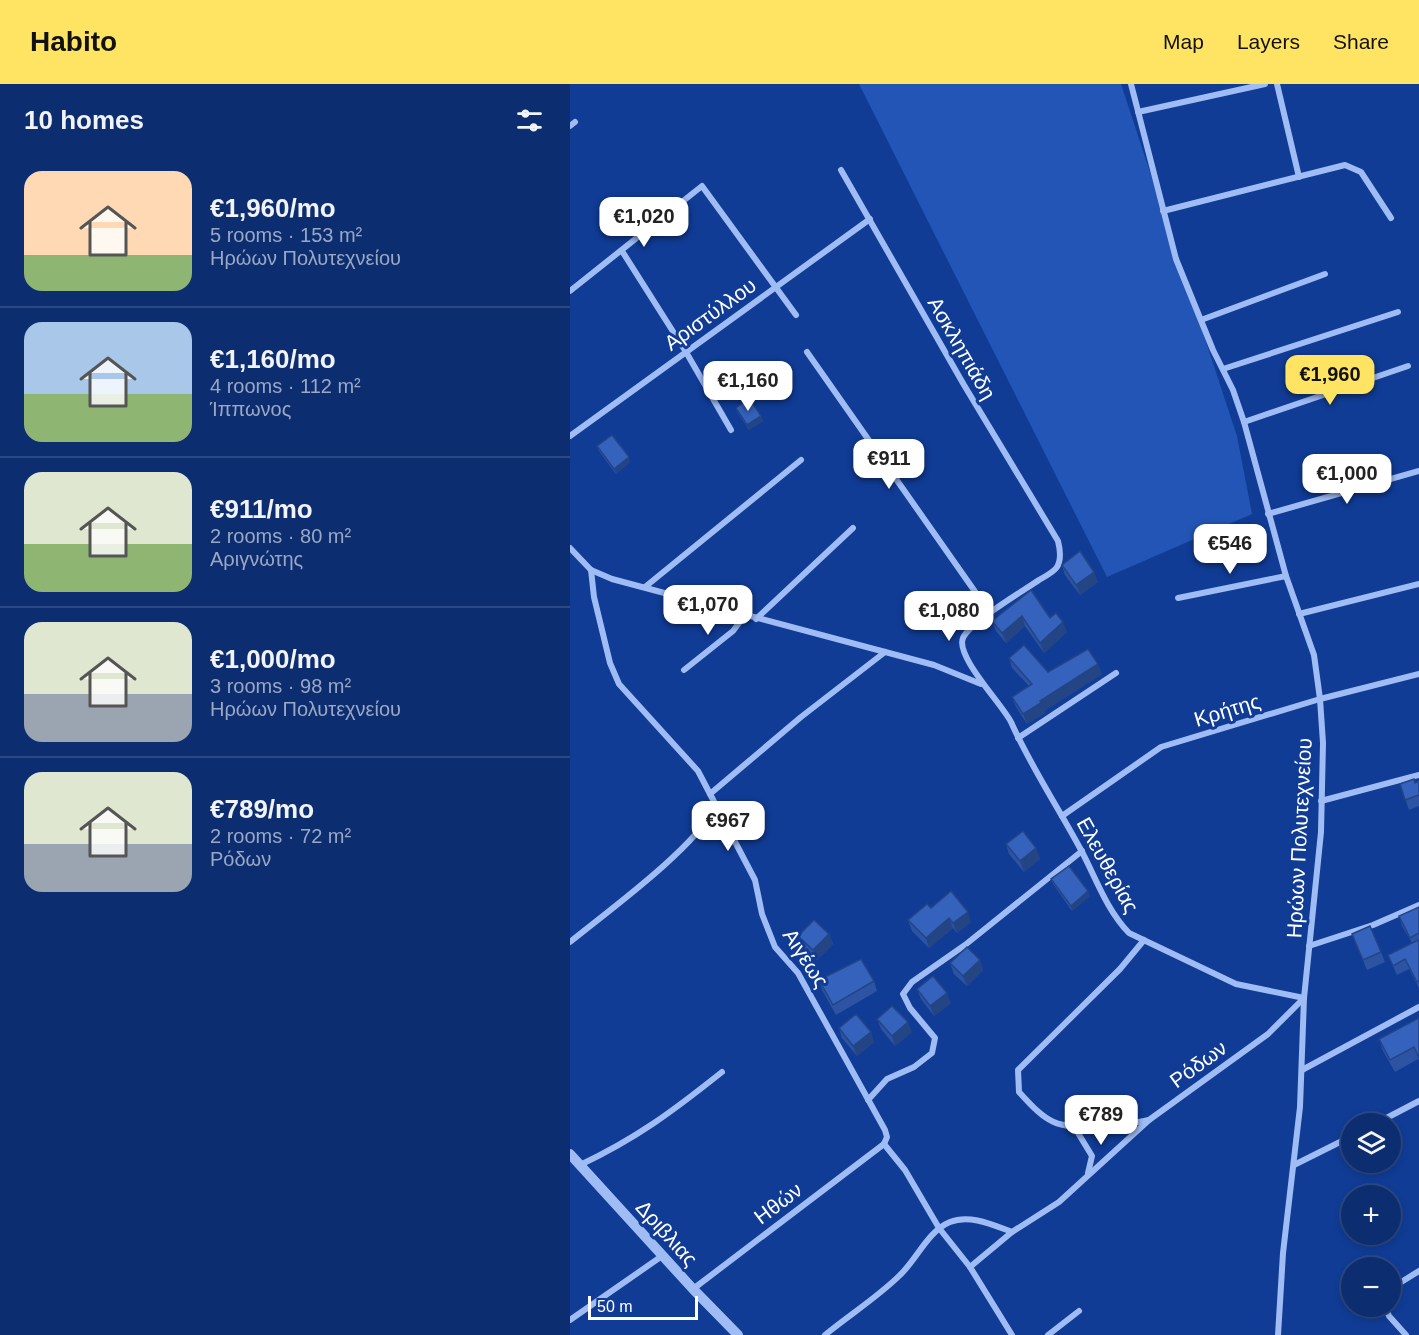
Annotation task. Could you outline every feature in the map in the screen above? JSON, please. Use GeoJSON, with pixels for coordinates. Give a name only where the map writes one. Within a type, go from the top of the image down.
{"type":"FeatureCollection","features":[{"type":"Feature","properties":{"kind":"street","name":"Ηρώων Πολυτεχνείου"},"geometry":{"type":"LineString","coordinates":[[1131,84],[1176,259],[1244,422],[1286,576],[1314,655],[1320,699],[1323,743],[1321,832],[1304,998],[1302,1070],[1294,1165],[1283,1253],[1278,1335]]}},
{"type":"Feature","properties":{"kind":"street"},"geometry":{"type":"LineString","coordinates":[[1138,112],[1265,84]]}},
{"type":"Feature","properties":{"kind":"street"},"geometry":{"type":"LineString","coordinates":[[1277,84],[1299,177]]}},
{"type":"Feature","properties":{"kind":"street"},"geometry":{"type":"LineString","coordinates":[[1163,211],[1345,165],[1361,172],[1391,218]]}},
{"type":"Feature","properties":{"kind":"street","name":"Ασκληπιάδη"},"geometry":{"type":"LineString","coordinates":[[841,170],[964,385],[1058,541]]}},
{"type":"Feature","properties":{"kind":"street"},"geometry":{"type":"LineString","coordinates":[[570,291],[702,186],[796,315]]}},
{"type":"Feature","properties":{"kind":"street","name":"Αριστύλλου"},"geometry":{"type":"LineString","coordinates":[[570,436],[870,219]]}},
{"type":"Feature","properties":{"kind":"street"},"geometry":{"type":"LineString","coordinates":[[622,251],[686,352],[731,430]]}},
{"type":"Feature","properties":{"kind":"street"},"geometry":{"type":"LineString","coordinates":[[1201,320],[1325,274]]}},
{"type":"Feature","properties":{"kind":"street"},"geometry":{"type":"LineString","coordinates":[[1222,369],[1398,312]]}},
{"type":"Feature","properties":{"kind":"street"},"geometry":{"type":"LineString","coordinates":[[807,352],[990,613]]}},
{"type":"Feature","properties":{"kind":"street"},"geometry":{"type":"LineString","coordinates":[[1244,422],[1408,366]]}},
{"type":"Feature","properties":{"kind":"street"},"geometry":{"type":"LineString","coordinates":[[645,587],[801,460]]}},
{"type":"Feature","properties":{"kind":"street"},"geometry":{"type":"LineString","coordinates":[[1268,514],[1419,471]]}},
{"type":"Feature","properties":{"kind":"street"},"geometry":{"type":"LineString","coordinates":[[756,619],[853,528]]}},
{"type":"Feature","properties":{"kind":"street","name":"Ελευθερίας"},"geometry":{"type":"LineString","coordinates":[[1058,541],[1061,554],[1057,568],[967,631],[961,646],[981,684],[1008,716],[1018,738],[1082,851],[1116,919],[1129,933],[1236,984],[1304,998]]}},
{"type":"Feature","properties":{"kind":"street"},"geometry":{"type":"LineString","coordinates":[[570,548],[591,570],[612,579],[934,665],[981,684]]}},
{"type":"Feature","properties":{"kind":"street","name":"Αιγέως"},"geometry":{"type":"LineString","coordinates":[[591,570],[594,597],[604,641],[619,684],[692,763],[717,806],[755,880],[762,914],[775,947],[798,973],[885,1130],[887,1137],[884,1144]]}},
{"type":"Feature","properties":{"kind":"street"},"geometry":{"type":"LineString","coordinates":[[1178,598],[1286,576]]}},
{"type":"Feature","properties":{"kind":"street"},"geometry":{"type":"LineString","coordinates":[[1299,614],[1419,584]]}},
{"type":"Feature","properties":{"kind":"street"},"geometry":{"type":"LineString","coordinates":[[684,670],[733,631],[745,615]]}},
{"type":"Feature","properties":{"kind":"street"},"geometry":{"type":"LineString","coordinates":[[710,794],[801,717],[885,652]]}},
{"type":"Feature","properties":{"kind":"street"},"geometry":{"type":"LineString","coordinates":[[1018,738],[1116,673]]}},
{"type":"Feature","properties":{"kind":"street","name":"Κρήτης"},"geometry":{"type":"LineString","coordinates":[[1062,816],[1161,747],[1320,699],[1419,674]]}},
{"type":"Feature","properties":{"kind":"street"},"geometry":{"type":"LineString","coordinates":[[1321,801],[1419,775]]}},
{"type":"Feature","properties":{"kind":"street"},"geometry":{"type":"LineString","coordinates":[[570,942],[663,864],[709,821],[717,806]]}},
{"type":"Feature","properties":{"kind":"street"},"geometry":{"type":"LineString","coordinates":[[868,1100],[887,1079],[914,1067],[932,1053],[935,1038],[910,1008],[903,994],[912,982],[965,945],[1082,851]]}},
{"type":"Feature","properties":{"kind":"street"},"geometry":{"type":"LineString","coordinates":[[1310,946],[1373,925],[1419,905]]}},
{"type":"Feature","properties":{"kind":"street"},"geometry":{"type":"LineString","coordinates":[[1144,940],[1120,969],[1018,1070],[1019,1092],[1048,1120],[1062,1127],[1124,1125],[1149,1120]]}},
{"type":"Feature","properties":{"kind":"street","name":"Ρόδων"},"geometry":{"type":"LineString","coordinates":[[970,1267],[1012,1232],[1059,1202],[1088,1173],[1149,1120],[1268,1034],[1304,998]]}},
{"type":"Feature","properties":{"kind":"street"},"geometry":{"type":"LineString","coordinates":[[1302,1070],[1419,1006]]}},
{"type":"Feature","properties":{"kind":"street"},"geometry":{"type":"LineString","coordinates":[[580,1165],[621,1145],[662,1120],[722,1072]]}},
{"type":"Feature","properties":{"kind":"street"},"geometry":{"type":"LineString","coordinates":[[1396,1113],[1419,1101]]}},
{"type":"Feature","properties":{"kind":"street"},"geometry":{"type":"LineString","coordinates":[[1075,1128],[1092,1156],[1088,1173]]}},
{"type":"Feature","properties":{"kind":"street"},"geometry":{"type":"LineString","coordinates":[[1294,1165],[1341,1142]]}},
{"type":"Feature","properties":{"kind":"street"},"geometry":{"type":"LineString","coordinates":[[884,1144],[905,1170],[939,1228],[970,1267],[1012,1335]]}},
{"type":"Feature","properties":{"kind":"street","name":"Ηθών"},"geometry":{"type":"LineString","coordinates":[[693,1289],[884,1144]]}},
{"type":"Feature","properties":{"kind":"street","name":"Δριβλιας"},"geometry":{"type":"LineString","coordinates":[[570,1154],[662,1256],[738,1335]]}},
{"type":"Feature","properties":{"kind":"street"},"geometry":{"type":"LineString","coordinates":[[825,1335],[900,1275],[939,1228],[951,1221],[986,1222],[1012,1232]]}},
{"type":"Feature","properties":{"kind":"street"},"geometry":{"type":"LineString","coordinates":[[570,1320],[662,1256]]}},
{"type":"Feature","properties":{"kind":"street"},"geometry":{"type":"LineString","coordinates":[[1401,1282],[1419,1271]]}},
{"type":"Feature","properties":{"kind":"street"},"geometry":{"type":"LineString","coordinates":[[1048,1335],[1079,1311]]}},
{"type":"Feature","properties":{"kind":"street"},"geometry":{"type":"LineString","coordinates":[[1390,1317],[1406,1335]]}},
{"type":"Feature","properties":{"kind":"shaded area"},"geometry":{"type":"Polygon","coordinates":[[[859,84],[1121,84],[1237,436],[1252,514],[1107,577],[859,84]]]}},
{"type":"Feature","properties":{"kind":"building"},"geometry":{"type":"Polygon","coordinates":[[[749,398],[761,416],[747,425],[736,408],[749,398]]]}},
{"type":"Feature","properties":{"kind":"building"},"geometry":{"type":"Polygon","coordinates":[[[612,435],[629,457],[614,469],[597,446],[612,435]]]}},
{"type":"Feature","properties":{"kind":"building"},"geometry":{"type":"Polygon","coordinates":[[[1080,551],[1094,572],[1076,585],[1062,565],[1080,551]]]}},
{"type":"Feature","properties":{"kind":"building"},"geometry":{"type":"Polygon","coordinates":[[[1031,590],[1050,618],[1056,613],[1063,622],[1040,643],[1022,616],[1002,633],[992,621],[1031,590]]]}},
{"type":"Feature","properties":{"kind":"building"},"geometry":{"type":"Polygon","coordinates":[[[1024,645],[1048,672],[1088,649],[1098,664],[1023,714],[1012,697],[1032,684],[1009,658],[1024,645]]]}},
{"type":"Feature","properties":{"kind":"building"},"geometry":{"type":"Polygon","coordinates":[[[1414,779],[1415,783],[1419,781],[1419,795],[1405,800],[1400,784],[1414,779]]]}},
{"type":"Feature","properties":{"kind":"building"},"geometry":{"type":"Polygon","coordinates":[[[1023,831],[1036,848],[1020,861],[1006,844],[1023,831]]]}},
{"type":"Feature","properties":{"kind":"building"},"geometry":{"type":"Polygon","coordinates":[[[1069,866],[1088,891],[1071,906],[1051,879],[1069,866]]]}},
{"type":"Feature","properties":{"kind":"building"},"geometry":{"type":"Polygon","coordinates":[[[951,891],[968,912],[953,923],[949,918],[926,938],[908,920],[927,904],[931,908],[951,891]]]}},
{"type":"Feature","properties":{"kind":"building"},"geometry":{"type":"Polygon","coordinates":[[[1419,907],[1419,933],[1410,938],[1399,916],[1419,907]]]}},
{"type":"Feature","properties":{"kind":"building"},"geometry":{"type":"Polygon","coordinates":[[[814,920],[829,934],[813,950],[798,936],[814,920]]]}},
{"type":"Feature","properties":{"kind":"building"},"geometry":{"type":"Polygon","coordinates":[[[1370,926],[1381,952],[1363,960],[1352,934],[1370,926]]]}},
{"type":"Feature","properties":{"kind":"building"},"geometry":{"type":"Polygon","coordinates":[[[1418,940],[1419,981],[1417,982],[1405,959],[1393,966],[1388,955],[1418,940]]]}},
{"type":"Feature","properties":{"kind":"building"},"geometry":{"type":"Polygon","coordinates":[[[967,947],[980,960],[963,976],[950,963],[967,947]]]}},
{"type":"Feature","properties":{"kind":"building"},"geometry":{"type":"Polygon","coordinates":[[[861,959],[874,981],[833,1005],[819,980],[861,959]]]}},
{"type":"Feature","properties":{"kind":"building"},"geometry":{"type":"Polygon","coordinates":[[[933,976],[947,993],[930,1006],[917,989],[933,976]]]}},
{"type":"Feature","properties":{"kind":"building"},"geometry":{"type":"Polygon","coordinates":[[[892,1006],[908,1022],[892,1036],[877,1019],[892,1006]]]}},
{"type":"Feature","properties":{"kind":"building"},"geometry":{"type":"Polygon","coordinates":[[[856,1014],[871,1032],[853,1046],[839,1028],[856,1014]]]}},
{"type":"Feature","properties":{"kind":"building"},"geometry":{"type":"Polygon","coordinates":[[[1419,1018],[1419,1058],[1414,1047],[1390,1060],[1379,1039],[1419,1018]]]}}]}
